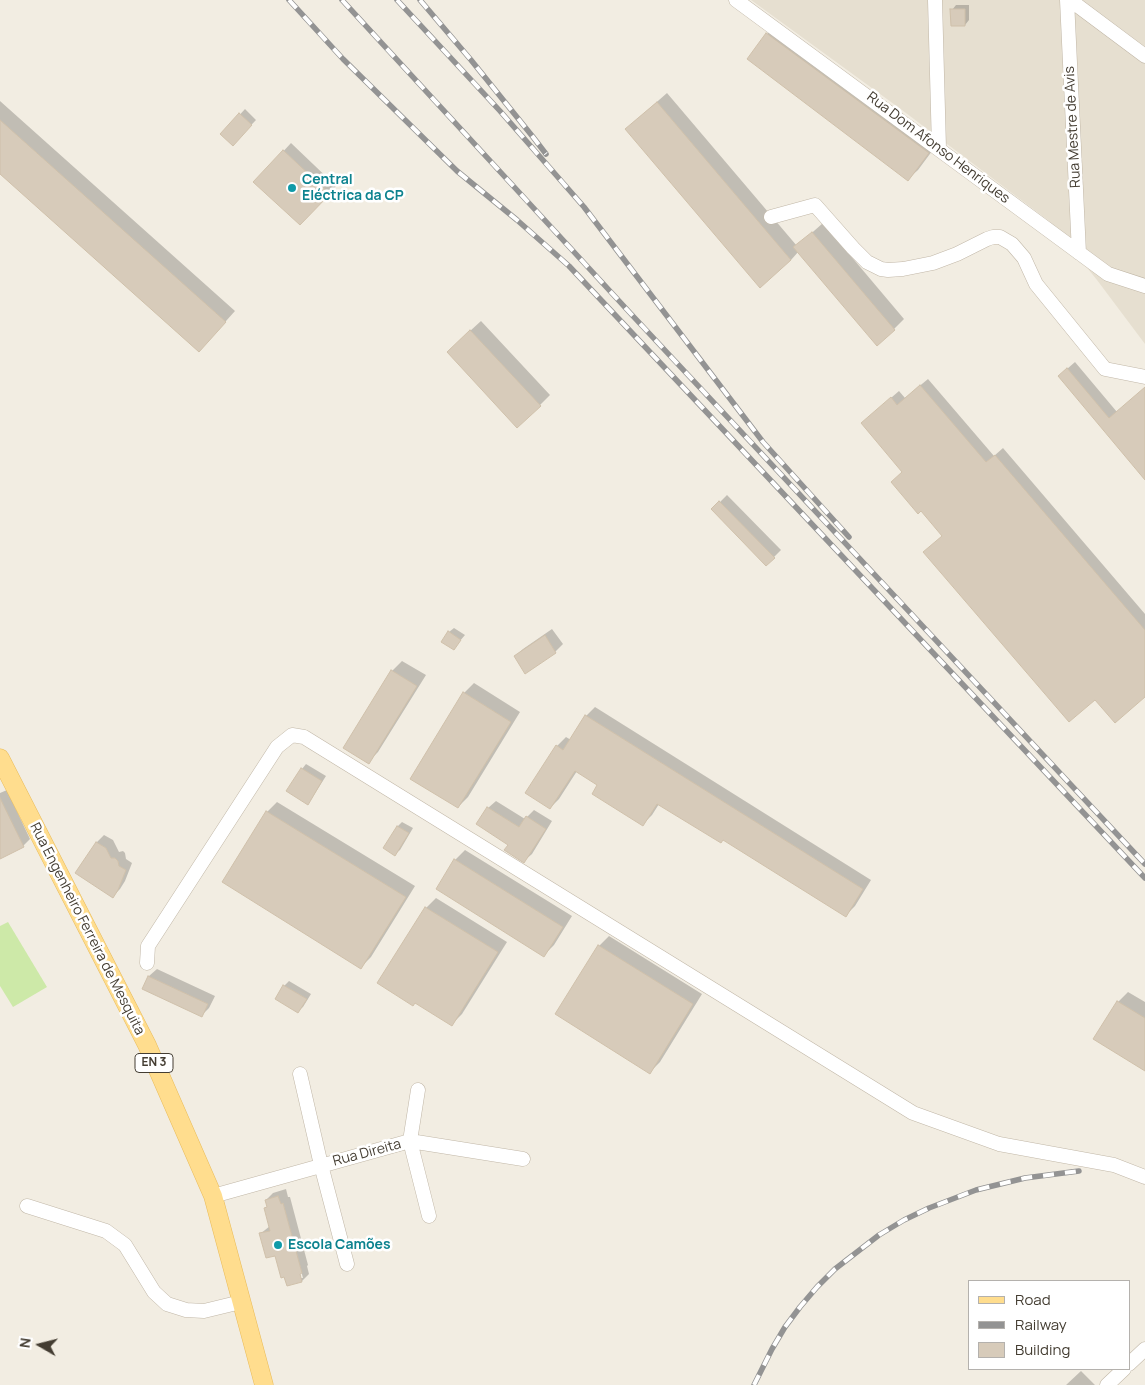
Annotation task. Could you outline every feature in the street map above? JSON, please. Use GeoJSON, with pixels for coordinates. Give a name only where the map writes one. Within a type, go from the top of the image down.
{"type":"FeatureCollection","features":[{"type":"Feature","properties":{"kind":"main road","name":"Rua Engenheiro Ferreira de Mesquita"},"geometry":{"type":"LineString","coordinates":[[1,764],[147,1044],[213,1196],[264,1385]]}},
{"type":"Feature","properties":{"kind":"street","name":"Rua Dom Afonso Henriques"},"geometry":{"type":"LineString","coordinates":[[736,0],[939,148],[1079,254],[1108,274],[1145,286]]}},
{"type":"Feature","properties":{"kind":"street"},"geometry":{"type":"LineString","coordinates":[[935,0],[939,148]]}},
{"type":"Feature","properties":{"kind":"street"},"geometry":{"type":"LineString","coordinates":[[1068,0],[1145,56]]}},
{"type":"Feature","properties":{"kind":"street","name":"Rua Mestre de Avis"},"geometry":{"type":"LineString","coordinates":[[1068,0],[1079,254]]}},
{"type":"Feature","properties":{"kind":"street"},"geometry":{"type":"LineString","coordinates":[[771,217],[815,205],[867,262],[881,270],[902,269],[933,263],[957,254],[987,239],[1000,237],[1012,244],[1024,258],[1036,284],[1105,369],[1145,377]]}},
{"type":"Feature","properties":{"kind":"street"},"geometry":{"type":"LineString","coordinates":[[146,963],[148,946],[277,747],[292,735],[304,737],[913,1113],[1000,1144],[1114,1165],[1145,1177]]}},
{"type":"Feature","properties":{"kind":"street"},"geometry":{"type":"LineString","coordinates":[[300,1074],[321,1165],[348,1264]]}},
{"type":"Feature","properties":{"kind":"street"},"geometry":{"type":"LineString","coordinates":[[418,1090],[410,1141],[429,1216]]}},
{"type":"Feature","properties":{"kind":"street","name":"Rua Direita"},"geometry":{"type":"LineString","coordinates":[[213,1196],[410,1141],[523,1159]]}},
{"type":"Feature","properties":{"kind":"street"},"geometry":{"type":"LineString","coordinates":[[27,1206],[106,1231],[124,1245],[154,1292],[167,1304],[186,1310],[204,1311],[241,1302]]}},
{"type":"Feature","properties":{"kind":"street"},"geometry":{"type":"LineString","coordinates":[[1130,1363],[1145,1349]]}},
{"type":"Feature","properties":{"kind":"street"},"geometry":{"type":"LineString","coordinates":[[1107,1385],[1123,1370]]}},
{"type":"Feature","properties":{"kind":"shaded area"},"geometry":{"type":"Polygon","coordinates":[[[751,0],[1145,0],[1145,344],[1097,280],[1049,221],[902,110],[751,0]]]}},
{"type":"Feature","properties":{"kind":"green space"},"geometry":{"type":"Polygon","coordinates":[[[8,922],[47,987],[13,1007],[0,986],[0,926],[8,922]]]}},
{"type":"Feature","properties":{"kind":"building"},"geometry":{"type":"Polygon","coordinates":[[[950,9],[965,9],[965,26],[951,26],[950,9]]]}},
{"type":"Feature","properties":{"kind":"building"},"geometry":{"type":"Polygon","coordinates":[[[766,33],[929,153],[908,181],[747,59],[766,33]]]}},
{"type":"Feature","properties":{"kind":"building"},"geometry":{"type":"Polygon","coordinates":[[[657,102],[791,260],[760,288],[625,129],[657,102]]]}},
{"type":"Feature","properties":{"kind":"building"},"geometry":{"type":"Polygon","coordinates":[[[239,113],[252,125],[233,146],[220,134],[239,113]]]}},
{"type":"Feature","properties":{"kind":"building"},"geometry":{"type":"Polygon","coordinates":[[[0,120],[226,322],[199,352],[0,174],[0,120]]]}},
{"type":"Feature","properties":{"kind":"building","name":"Central Eléctrica da CP"},"geometry":{"type":"Polygon","coordinates":[[[283,150],[330,194],[300,225],[253,182],[283,150]]]}},
{"type":"Feature","properties":{"kind":"building"},"geometry":{"type":"Polygon","coordinates":[[[812,232],[895,330],[877,346],[793,247],[812,232]]]}},
{"type":"Feature","properties":{"kind":"building"},"geometry":{"type":"Polygon","coordinates":[[[470,330],[541,406],[517,428],[447,352],[470,330]]]}},
{"type":"Feature","properties":{"kind":"building"},"geometry":{"type":"Polygon","coordinates":[[[1067,368],[1109,418],[1145,387],[1145,480],[1058,376],[1067,368]]]}},
{"type":"Feature","properties":{"kind":"building"},"geometry":{"type":"Polygon","coordinates":[[[920,385],[986,462],[995,455],[1145,630],[1145,697],[1115,723],[1095,700],[1069,722],[923,552],[942,536],[921,511],[918,514],[891,482],[902,472],[861,423],[891,397],[897,405],[920,385]]]}},
{"type":"Feature","properties":{"kind":"building"},"geometry":{"type":"Polygon","coordinates":[[[719,501],[775,558],[766,566],[711,509],[719,501]]]}},
{"type":"Feature","properties":{"kind":"building"},"geometry":{"type":"Polygon","coordinates":[[[448,631],[461,640],[454,650],[441,642],[448,631]]]}},
{"type":"Feature","properties":{"kind":"building"},"geometry":{"type":"Polygon","coordinates":[[[545,635],[556,653],[525,674],[514,656],[545,635]]]}},
{"type":"Feature","properties":{"kind":"building"},"geometry":{"type":"Polygon","coordinates":[[[391,670],[417,686],[369,764],[343,748],[391,670]]]}},
{"type":"Feature","properties":{"kind":"building"},"geometry":{"type":"Polygon","coordinates":[[[463,692],[511,722],[458,808],[410,779],[463,692]]]}},
{"type":"Feature","properties":{"kind":"building"},"geometry":{"type":"Polygon","coordinates":[[[585,715],[863,889],[846,917],[723,840],[721,843],[657,804],[643,826],[592,794],[597,785],[575,771],[550,809],[525,793],[556,745],[563,750],[585,715]]]}},
{"type":"Feature","properties":{"kind":"building"},"geometry":{"type":"Polygon","coordinates":[[[301,768],[322,781],[308,805],[286,791],[301,768]]]}},
{"type":"Feature","properties":{"kind":"building"},"geometry":{"type":"Polygon","coordinates":[[[0,798],[24,847],[0,859],[0,798]]]}},
{"type":"Feature","properties":{"kind":"building"},"geometry":{"type":"Polygon","coordinates":[[[487,807],[519,827],[526,816],[546,829],[524,863],[504,850],[508,845],[476,824],[487,807]]]}},
{"type":"Feature","properties":{"kind":"building"},"geometry":{"type":"Polygon","coordinates":[[[266,811],[406,897],[361,969],[222,882],[266,811]]]}},
{"type":"Feature","properties":{"kind":"building"},"geometry":{"type":"Polygon","coordinates":[[[397,826],[409,833],[395,856],[383,848],[397,826]]]}},
{"type":"Feature","properties":{"kind":"building"},"geometry":{"type":"Polygon","coordinates":[[[96,842],[106,848],[111,858],[115,858],[119,866],[126,870],[113,898],[75,873],[96,842]]]}},
{"type":"Feature","properties":{"kind":"building"},"geometry":{"type":"Polygon","coordinates":[[[454,859],[563,927],[544,957],[436,889],[454,859]]]}},
{"type":"Feature","properties":{"kind":"building"},"geometry":{"type":"Polygon","coordinates":[[[425,907],[498,952],[452,1026],[415,1003],[413,1006],[377,983],[425,907]]]}},
{"type":"Feature","properties":{"kind":"building"},"geometry":{"type":"Polygon","coordinates":[[[598,945],[693,1004],[650,1074],[555,1014],[598,945]]]}},
{"type":"Feature","properties":{"kind":"building"},"geometry":{"type":"Polygon","coordinates":[[[148,976],[208,1004],[202,1017],[142,989],[148,976]]]}},
{"type":"Feature","properties":{"kind":"building"},"geometry":{"type":"Polygon","coordinates":[[[283,985],[307,999],[298,1013],[275,999],[283,985]]]}},
{"type":"Feature","properties":{"kind":"building"},"geometry":{"type":"Polygon","coordinates":[[[1117,1001],[1145,1018],[1145,1071],[1093,1039],[1117,1001]]]}},
{"type":"Feature","properties":{"kind":"building","name":"Escola Camões"},"geometry":{"type":"Polygon","coordinates":[[[278,1196],[281,1204],[283,1203],[302,1273],[300,1274],[302,1282],[287,1286],[284,1277],[281,1278],[275,1256],[266,1258],[259,1233],[270,1231],[264,1208],[267,1207],[265,1200],[278,1196]]]}},
{"type":"Feature","properties":{"kind":"railway"},"geometry":{"type":"LineString","coordinates":[[289,0],[343,59],[457,171],[569,266],[1145,878]]}},
{"type":"Feature","properties":{"kind":"railway"},"geometry":{"type":"LineString","coordinates":[[342,0],[632,315],[1145,864]]}},
{"type":"Feature","properties":{"kind":"railway"},"geometry":{"type":"LineString","coordinates":[[397,0],[500,111],[584,207],[763,442],[849,537]]}},
{"type":"Feature","properties":{"kind":"railway"},"geometry":{"type":"LineString","coordinates":[[420,0],[546,154]]}},
{"type":"Feature","properties":{"kind":"railway"},"geometry":{"type":"LineString","coordinates":[[754,1385],[772,1349],[800,1307],[835,1269],[879,1235],[929,1208],[976,1190],[1025,1178],[1079,1171]]}},
{"type":"Feature","properties":{"kind":"place","name":"Central Eléctrica da CP"},"geometry":{"type":"Point","coordinates":[292,188]}},
{"type":"Feature","properties":{"kind":"place","name":"Escola Camões"},"geometry":{"type":"Point","coordinates":[278,1245]}}]}
